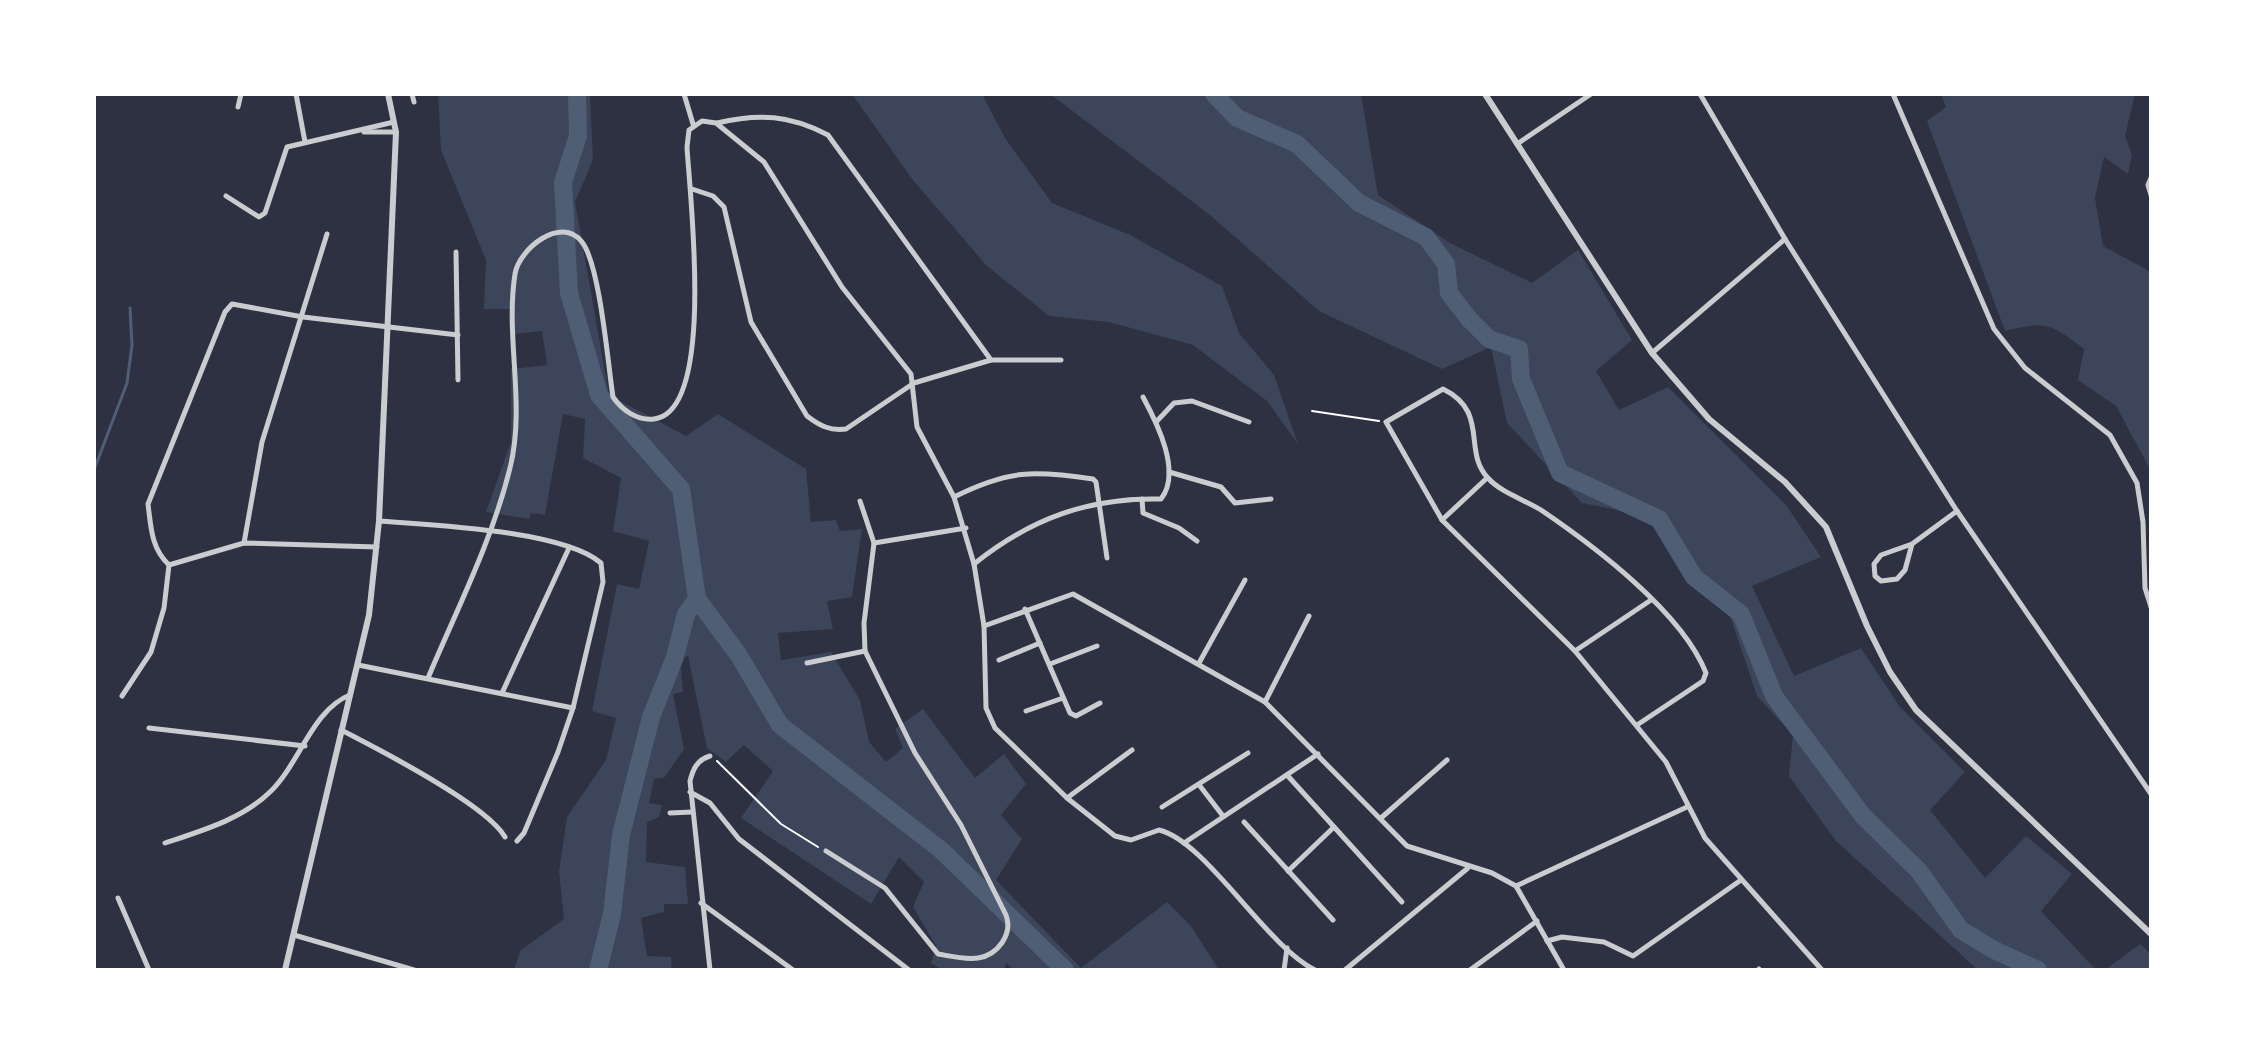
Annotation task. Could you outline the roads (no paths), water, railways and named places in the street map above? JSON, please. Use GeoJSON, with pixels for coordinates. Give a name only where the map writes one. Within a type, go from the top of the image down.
{"type":"FeatureCollection","features":[{"type":"Feature","properties":{"kind":"street"},"geometry":{"type":"LineString","coordinates":[[238,107],[241,94]]}},
{"type":"Feature","properties":{"kind":"street"},"geometry":{"type":"LineString","coordinates":[[296,94],[305,142]]}},
{"type":"Feature","properties":{"kind":"street"},"geometry":{"type":"LineString","coordinates":[[285,970],[358,665],[377,547],[396,132],[388,94]]}},
{"type":"Feature","properties":{"kind":"street"},"geometry":{"type":"LineString","coordinates":[[412,94],[414,102]]}},
{"type":"Feature","properties":{"kind":"street"},"geometry":{"type":"LineString","coordinates":[[428,678],[492,529],[510,468],[516,426],[512,307],[515,272],[525,249],[553,235],[573,234],[585,246],[592,268],[613,397],[634,415],[659,418],[675,402],[689,366],[696,330],[692,189],[687,147],[693,124],[684,94]]}},
{"type":"Feature","properties":{"kind":"street"},"geometry":{"type":"LineString","coordinates":[[1485,94],[1652,353],[1709,419],[1785,482],[1826,527],[1867,626],[1890,672],[1916,710],[2151,934]]}},
{"type":"Feature","properties":{"kind":"street"},"geometry":{"type":"LineString","coordinates":[[1517,144],[1591,94]]}},
{"type":"Feature","properties":{"kind":"street"},"geometry":{"type":"LineString","coordinates":[[1700,94],[1785,239],[1957,511],[2151,794]]}},
{"type":"Feature","properties":{"kind":"street"},"geometry":{"type":"LineString","coordinates":[[1893,94],[1994,329],[2025,368],[2110,435],[2137,483],[2143,522],[2145,588],[2151,607]]}},
{"type":"Feature","properties":{"kind":"street"},"geometry":{"type":"LineString","coordinates":[[693,124],[778,116],[801,121],[828,135],[991,360]]}},
{"type":"Feature","properties":{"kind":"street"},"geometry":{"type":"LineString","coordinates":[[226,196],[259,217],[265,213],[287,147],[363,132],[395,122]]}},
{"type":"Feature","properties":{"kind":"street"},"geometry":{"type":"LineString","coordinates":[[716,123],[764,162],[842,287],[906,365],[914,383],[917,427],[954,497],[966,528],[984,626],[988,715],[1000,734],[1067,798],[1120,839],[1131,840],[1159,830],[1184,843],[1287,948],[1315,970]]}},
{"type":"Feature","properties":{"kind":"street"},"geometry":{"type":"LineString","coordinates":[[363,132],[396,132]]}},
{"type":"Feature","properties":{"kind":"street"},"geometry":{"type":"LineString","coordinates":[[2151,178],[2148,185],[2151,195]]}},
{"type":"Feature","properties":{"kind":"street"},"geometry":{"type":"LineString","coordinates":[[692,189],[713,196],[724,207],[751,322],[807,416],[833,430],[846,429],[914,383],[991,360],[1061,360]]}},
{"type":"Feature","properties":{"kind":"street"},"geometry":{"type":"LineString","coordinates":[[244,543],[262,442],[327,234]]}},
{"type":"Feature","properties":{"kind":"street"},"geometry":{"type":"LineString","coordinates":[[1652,353],[1785,239]]}},
{"type":"Feature","properties":{"kind":"street"},"geometry":{"type":"LineString","coordinates":[[456,252],[458,380]]}},
{"type":"Feature","properties":{"kind":"street"},"geometry":{"type":"LineString","coordinates":[[169,565],[161,557],[152,537],[148,504],[225,312],[232,304],[303,317],[458,335]]}},
{"type":"Feature","properties":{"kind":"street"},"geometry":{"type":"LineString","coordinates":[[1637,725],[1703,681],[1706,673],[1701,660],[1673,623],[1613,563],[1575,533],[1487,478],[1480,461],[1472,417],[1457,396],[1443,389],[1386,422],[1442,520],[1575,651],[1666,762],[1705,838],[1822,970]]}},
{"type":"Feature","properties":{"kind":"street"},"geometry":{"type":"LineString","coordinates":[[974,564],[1021,531],[1061,511],[1099,503],[1161,499],[1169,472],[1157,422],[1143,397]]}},
{"type":"Feature","properties":{"kind":"street"},"geometry":{"type":"LineString","coordinates":[[1157,422],[1161,413],[1174,403],[1192,401],[1249,422]]}},
{"type":"Feature","properties":{"kind":"street"},"geometry":{"type":"LineString","coordinates":[[1169,472],[1221,487],[1235,503],[1271,499]]}},
{"type":"Feature","properties":{"kind":"street"},"geometry":{"type":"LineString","coordinates":[[954,497],[1010,474],[1054,473],[1095,480],[1107,558]]}},
{"type":"Feature","properties":{"kind":"street"},"geometry":{"type":"LineString","coordinates":[[1442,520],[1487,478]]}},
{"type":"Feature","properties":{"kind":"street"},"geometry":{"type":"LineString","coordinates":[[1142,498],[1143,513],[1179,528],[1197,541]]}},
{"type":"Feature","properties":{"kind":"street"},"geometry":{"type":"LineString","coordinates":[[826,851],[885,888],[938,954],[979,958],[995,951],[1010,926],[966,834],[915,753],[865,651],[864,623],[874,543],[860,501]]}},
{"type":"Feature","properties":{"kind":"street"},"geometry":{"type":"LineString","coordinates":[[1912,544],[1905,570],[1897,579],[1881,581],[1875,576],[1874,564],[1881,555],[1912,544],[1957,511]]}},
{"type":"Feature","properties":{"kind":"street"},"geometry":{"type":"LineString","coordinates":[[379,521],[492,529],[569,548],[595,558],[603,572],[573,708],[553,764],[517,841]]}},
{"type":"Feature","properties":{"kind":"street"},"geometry":{"type":"LineString","coordinates":[[874,543],[966,528]]}},
{"type":"Feature","properties":{"kind":"street"},"geometry":{"type":"LineString","coordinates":[[169,565],[244,543],[377,547]]}},
{"type":"Feature","properties":{"kind":"street"},"geometry":{"type":"LineString","coordinates":[[502,693],[569,548]]}},
{"type":"Feature","properties":{"kind":"street"},"geometry":{"type":"LineString","coordinates":[[122,696],[151,652],[164,608],[169,565]]}},
{"type":"Feature","properties":{"kind":"street"},"geometry":{"type":"LineString","coordinates":[[1199,663],[1245,580]]}},
{"type":"Feature","properties":{"kind":"street"},"geometry":{"type":"LineString","coordinates":[[984,626],[1073,594],[1265,702],[1412,849],[1492,873],[1516,886],[1564,970]]}},
{"type":"Feature","properties":{"kind":"street"},"geometry":{"type":"LineString","coordinates":[[1575,651],[1651,600]]}},
{"type":"Feature","properties":{"kind":"street"},"geometry":{"type":"LineString","coordinates":[[1025,609],[1072,715],[1100,703]]}},
{"type":"Feature","properties":{"kind":"street"},"geometry":{"type":"LineString","coordinates":[[1265,702],[1309,616]]}},
{"type":"Feature","properties":{"kind":"street"},"geometry":{"type":"LineString","coordinates":[[999,660],[1040,643]]}},
{"type":"Feature","properties":{"kind":"street"},"geometry":{"type":"LineString","coordinates":[[1050,664],[1097,646]]}},
{"type":"Feature","properties":{"kind":"street"},"geometry":{"type":"LineString","coordinates":[[807,663],[865,651]]}},
{"type":"Feature","properties":{"kind":"street"},"geometry":{"type":"LineString","coordinates":[[358,665],[573,708]]}},
{"type":"Feature","properties":{"kind":"street"},"geometry":{"type":"LineString","coordinates":[[165,843],[222,823],[270,793],[331,706],[350,695]]}},
{"type":"Feature","properties":{"kind":"street"},"geometry":{"type":"LineString","coordinates":[[1026,711],[1063,698]]}},
{"type":"Feature","properties":{"kind":"street"},"geometry":{"type":"LineString","coordinates":[[149,728],[305,746]]}},
{"type":"Feature","properties":{"kind":"street"},"geometry":{"type":"LineString","coordinates":[[341,730],[419,772],[492,820],[505,837]]}},
{"type":"Feature","properties":{"kind":"street"},"geometry":{"type":"LineString","coordinates":[[1067,798],[1132,750]]}},
{"type":"Feature","properties":{"kind":"street"},"geometry":{"type":"LineString","coordinates":[[1162,807],[1200,786],[1248,753]]}},
{"type":"Feature","properties":{"kind":"street"},"geometry":{"type":"LineString","coordinates":[[1184,843],[1318,754]]}},
{"type":"Feature","properties":{"kind":"street"},"geometry":{"type":"LineString","coordinates":[[710,756],[701,758],[693,769],[690,792],[710,970]]}},
{"type":"Feature","properties":{"kind":"street"},"geometry":{"type":"LineString","coordinates":[[1381,818],[1447,760]]}},
{"type":"Feature","properties":{"kind":"street"},"geometry":{"type":"LineString","coordinates":[[1287,775],[1402,902]]}},
{"type":"Feature","properties":{"kind":"street"},"geometry":{"type":"LineString","coordinates":[[1200,786],[1223,816]]}},
{"type":"Feature","properties":{"kind":"street"},"geometry":{"type":"LineString","coordinates":[[690,792],[710,803],[739,839],[909,970]]}},
{"type":"Feature","properties":{"kind":"street"},"geometry":{"type":"LineString","coordinates":[[1516,886],[1687,807]]}},
{"type":"Feature","properties":{"kind":"street"},"geometry":{"type":"LineString","coordinates":[[670,813],[692,812]]}},
{"type":"Feature","properties":{"kind":"street"},"geometry":{"type":"LineString","coordinates":[[1244,822],[1333,920]]}},
{"type":"Feature","properties":{"kind":"street"},"geometry":{"type":"LineString","coordinates":[[1288,871],[1334,827]]}},
{"type":"Feature","properties":{"kind":"street"},"geometry":{"type":"LineString","coordinates":[[1345,970],[1468,868]]}},
{"type":"Feature","properties":{"kind":"street"},"geometry":{"type":"LineString","coordinates":[[1547,941],[1562,937],[1604,942],[1633,956],[1741,880]]}},
{"type":"Feature","properties":{"kind":"street"},"geometry":{"type":"LineString","coordinates":[[118,898],[149,970]]}},
{"type":"Feature","properties":{"kind":"street"},"geometry":{"type":"LineString","coordinates":[[701,903],[793,970]]}},
{"type":"Feature","properties":{"kind":"street"},"geometry":{"type":"LineString","coordinates":[[1470,970],[1537,921]]}},
{"type":"Feature","properties":{"kind":"street"},"geometry":{"type":"LineString","coordinates":[[294,935],[414,970]]}},
{"type":"Feature","properties":{"kind":"street"},"geometry":{"type":"LineString","coordinates":[[1284,970],[1287,948]]}},
{"type":"Feature","properties":{"kind":"waterway"},"geometry":{"type":"LineString","coordinates":[[577,94],[578,136],[563,182],[569,293],[599,395],[681,489],[697,599]]}},
{"type":"Feature","properties":{"kind":"waterway"},"geometry":{"type":"LineString","coordinates":[[1214,94],[1237,118],[1297,144],[1359,203],[1426,237],[1446,264],[1449,293],[1470,320],[1489,339],[1519,349],[1521,379],[1560,473],[1659,519],[1694,577],[1741,614],[1774,696],[1863,816],[1919,871],[1961,930],[1994,950],[2038,970]]}},
{"type":"Feature","properties":{"kind":"waterway"},"geometry":{"type":"LineString","coordinates":[[94,470],[127,383],[132,345],[130,308]]}},
{"type":"Feature","properties":{"kind":"waterway"},"geometry":{"type":"LineString","coordinates":[[598,970],[612,914],[621,835],[651,717],[675,657],[686,614],[697,599],[738,654],[780,725],[941,850],[1065,970]]}}]}
